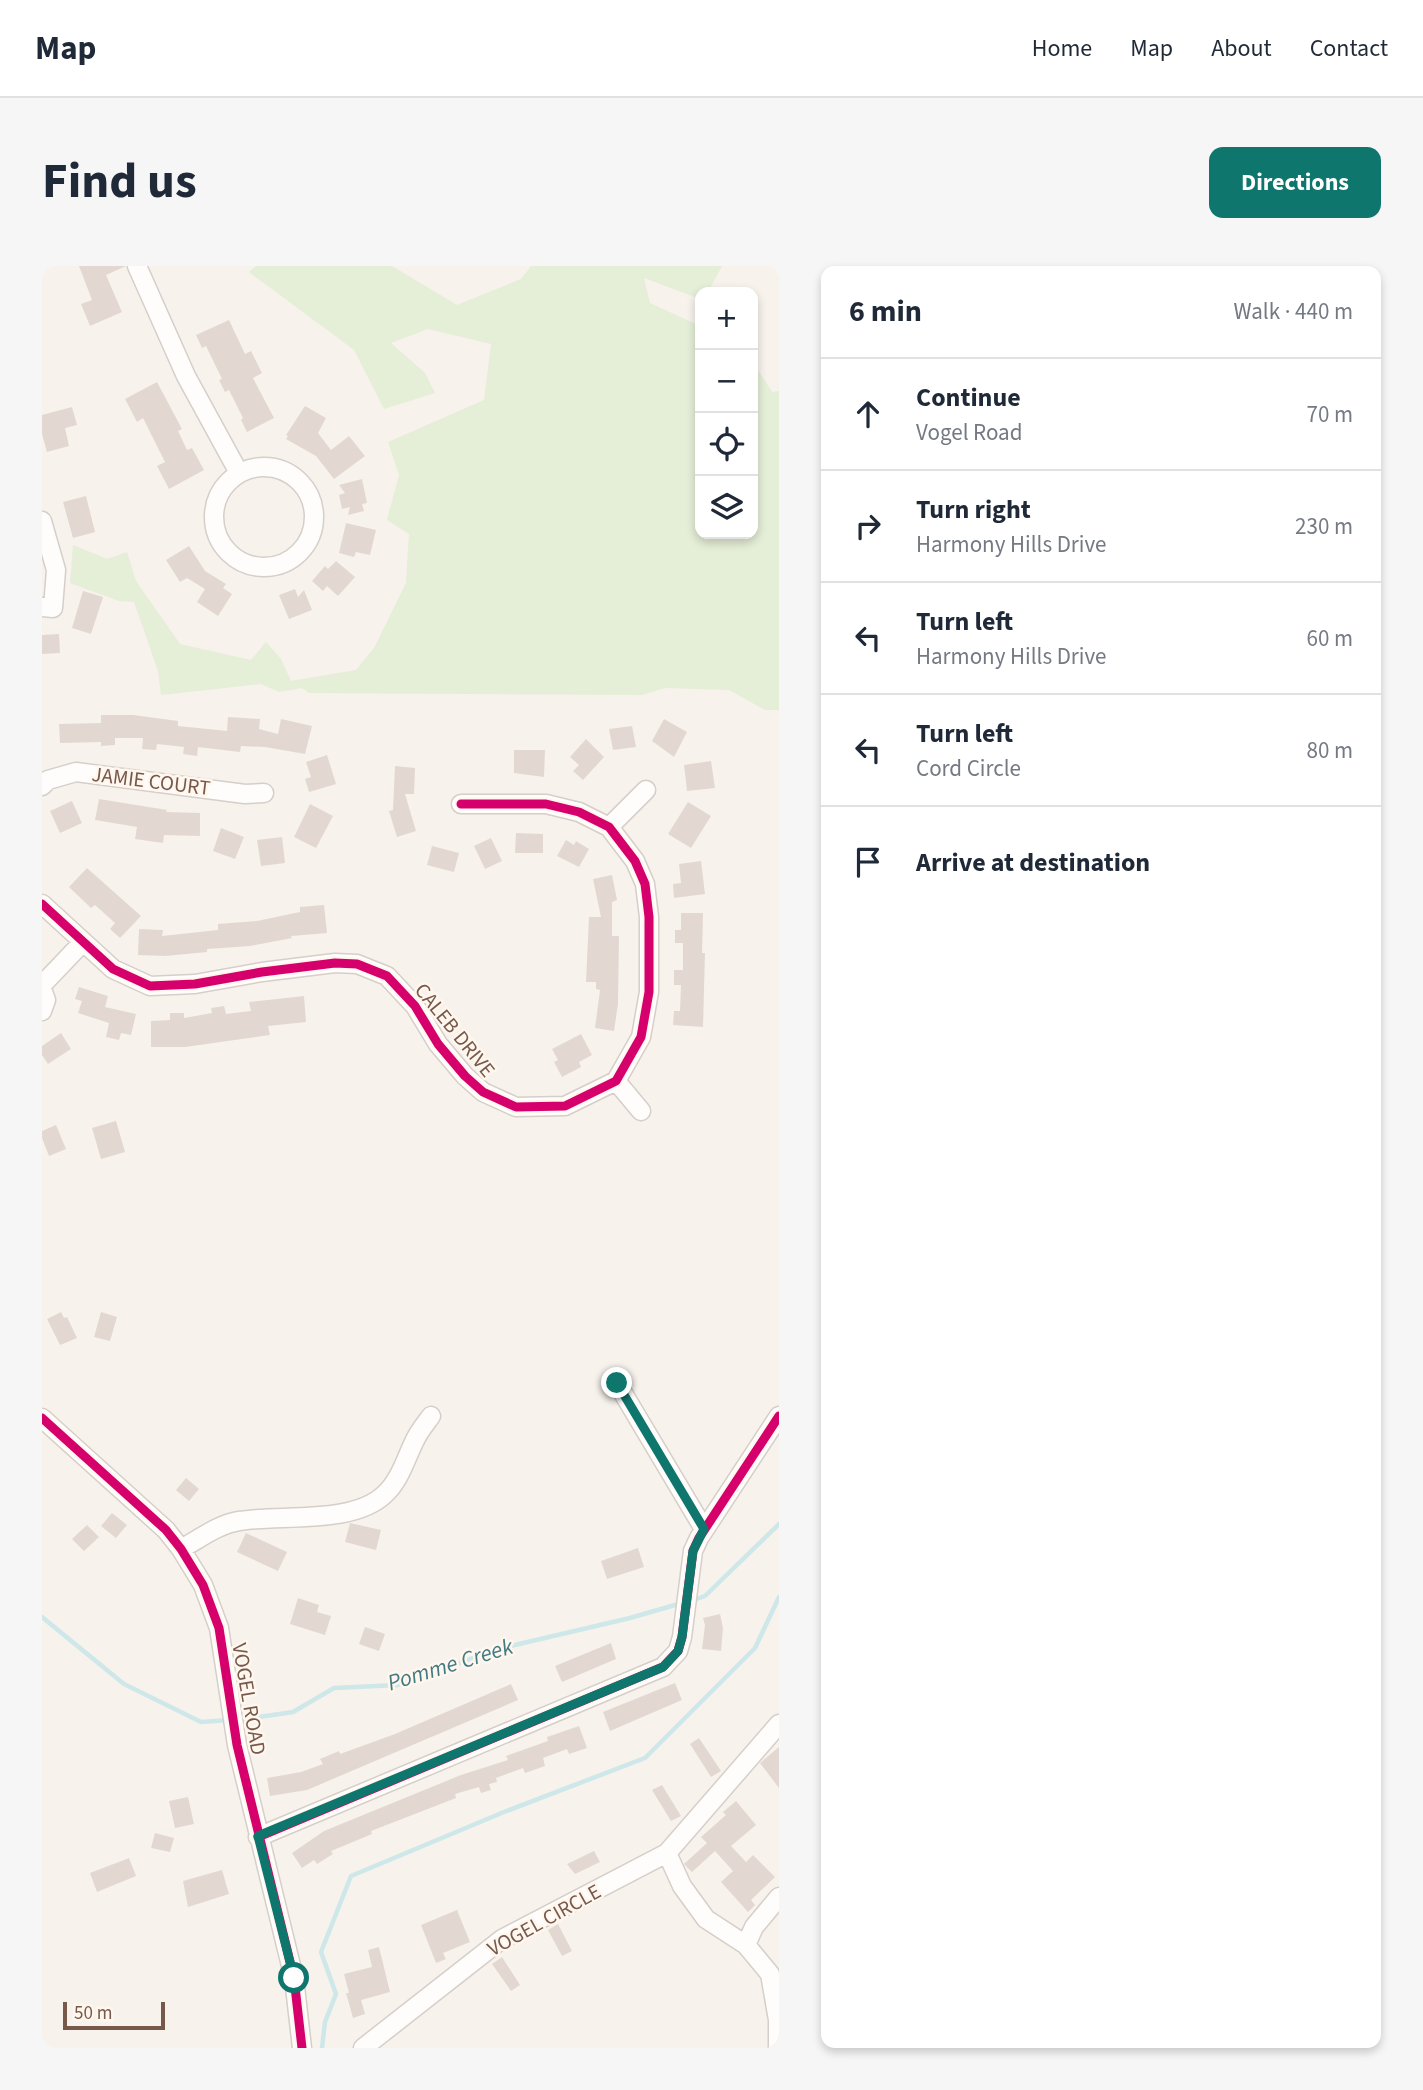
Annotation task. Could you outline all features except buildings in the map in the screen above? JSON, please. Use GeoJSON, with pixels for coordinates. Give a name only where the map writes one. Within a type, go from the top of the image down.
{"type":"FeatureCollection","features":[{"type":"Feature","properties":{"kind":"street"},"geometry":{"type":"LineString","coordinates":[[137,266],[186,376],[239,473]]}},
{"type":"Feature","properties":{"kind":"street"},"geometry":{"type":"LineString","coordinates":[[252,468],[279,469],[301,483],[309,495],[314,516],[312,531],[300,552],[286,562],[264,567],[248,565],[228,552],[217,537],[214,523],[216,501],[227,482],[239,473],[252,468]]}},
{"type":"Feature","properties":{"kind":"street"},"geometry":{"type":"LineString","coordinates":[[42,521],[57,570],[53,607],[42,607]]}},
{"type":"Feature","properties":{"kind":"street","name":"JAMIE COURT"},"geometry":{"type":"LineString","coordinates":[[42,786],[48,780],[76,772],[245,793],[264,793]]}},
{"type":"Feature","properties":{"kind":"street"},"geometry":{"type":"LineString","coordinates":[[609,827],[646,790]]}},
{"type":"Feature","properties":{"kind":"street"},"geometry":{"type":"LineString","coordinates":[[461,804],[546,804],[579,811],[609,827],[635,861],[645,884],[649,917],[649,992],[641,1037],[616,1080],[641,1111]]}},
{"type":"Feature","properties":{"kind":"street","name":"CALEB DRIVE"},"geometry":{"type":"LineString","coordinates":[[42,904],[113,969],[150,986],[195,985],[262,972],[335,963],[357,964],[387,976],[415,1006],[438,1044],[465,1076],[483,1093],[516,1107],[565,1106],[616,1080]]}},
{"type":"Feature","properties":{"kind":"street"},"geometry":{"type":"LineString","coordinates":[[42,1011],[46,1000],[42,987],[83,942]]}},
{"type":"Feature","properties":{"kind":"street"},"geometry":{"type":"LineString","coordinates":[[617,1383],[704,1529]]}},
{"type":"Feature","properties":{"kind":"street"},"geometry":{"type":"LineString","coordinates":[[181,1549],[236,1521],[344,1513],[373,1505],[387,1493],[400,1475],[416,1438],[430,1416]]}},
{"type":"Feature","properties":{"kind":"street"},"geometry":{"type":"LineString","coordinates":[[258,1836],[663,1667],[678,1651],[685,1619],[693,1551],[704,1529],[779,1416]]}},
{"type":"Feature","properties":{"kind":"street","name":"VOGEL ROAD"},"geometry":{"type":"LineString","coordinates":[[42,1418],[166,1530],[181,1549],[211,1603],[226,1662],[237,1745],[294,1978],[303,2048]]}},
{"type":"Feature","properties":{"kind":"street","name":"VOGEL CIRCLE"},"geometry":{"type":"LineString","coordinates":[[363,2048],[502,1939],[667,1853],[779,1724]]}},
{"type":"Feature","properties":{"kind":"street"},"geometry":{"type":"LineString","coordinates":[[667,1853],[682,1886],[706,1919],[746,1945],[770,1974],[778,2020],[778,2048]]}},
{"type":"Feature","properties":{"kind":"street"},"geometry":{"type":"LineString","coordinates":[[746,1945],[754,1927],[779,1897]]}},
{"type":"Feature","properties":{"kind":"green space"},"geometry":{"type":"Polygon","coordinates":[[[256,266],[392,266],[457,305],[521,279],[531,266],[722,266],[711,287],[695,287],[695,297],[644,278],[650,303],[695,324],[695,539],[758,539],[758,370],[772,392],[779,391],[779,710],[765,710],[729,690],[665,688],[642,695],[309,693],[302,688],[279,692],[261,684],[161,695],[158,671],[134,602],[119,601],[70,583],[73,545],[107,559],[127,552],[136,581],[180,644],[251,660],[266,642],[281,659],[291,681],[356,670],[374,648],[406,583],[409,534],[387,520],[399,475],[388,442],[484,400],[491,344],[428,329],[391,343],[425,373],[435,393],[384,409],[354,350],[249,272],[256,266]]]}},
{"type":"Feature","properties":{"kind":"waterway","name":"Pomme Creek"},"geometry":{"type":"LineString","coordinates":[[691,1601],[705,1596],[779,1524]]}},
{"type":"Feature","properties":{"kind":"waterway"},"geometry":{"type":"LineString","coordinates":[[322,2048],[325,2022],[336,1994],[321,1952],[351,1876],[504,1812],[645,1758],[755,1648],[779,1597]]}},
{"type":"Feature","properties":{"kind":"waterway","name":"Pomme Creek"},"geometry":{"type":"LineString","coordinates":[[238,1720],[293,1712],[334,1688],[398,1685],[498,1649],[682,1603]]}},
{"type":"Feature","properties":{"kind":"waterway","name":"Pomme Creek"},"geometry":{"type":"LineString","coordinates":[[42,1617],[124,1684],[201,1722],[229,1720]]}},
{"type":"Feature","properties":{"kind":"cycle path"},"geometry":{"type":"LineString","coordinates":[[42,904],[113,969],[150,986],[195,984],[335,963],[357,964],[387,976],[415,1006],[438,1044],[465,1076],[483,1092],[516,1107],[565,1106],[616,1081],[641,1037],[649,992],[649,917],[645,884],[635,861],[609,827],[579,812],[546,804],[461,804]]}},
{"type":"Feature","properties":{"kind":"cycle path"},"geometry":{"type":"LineString","coordinates":[[258,1837],[663,1667],[678,1651],[682,1637],[693,1551],[699,1538],[779,1416]]}},
{"type":"Feature","properties":{"kind":"cycle path"},"geometry":{"type":"LineString","coordinates":[[42,1418],[166,1530],[203,1585],[219,1628],[237,1745],[294,1978],[302,2048]]}},
{"type":"Feature","properties":{"kind":"route"},"geometry":{"type":"LineString","coordinates":[[294,1978],[258,1836],[663,1667],[678,1651],[693,1551],[704,1529],[617,1383]]}}]}
